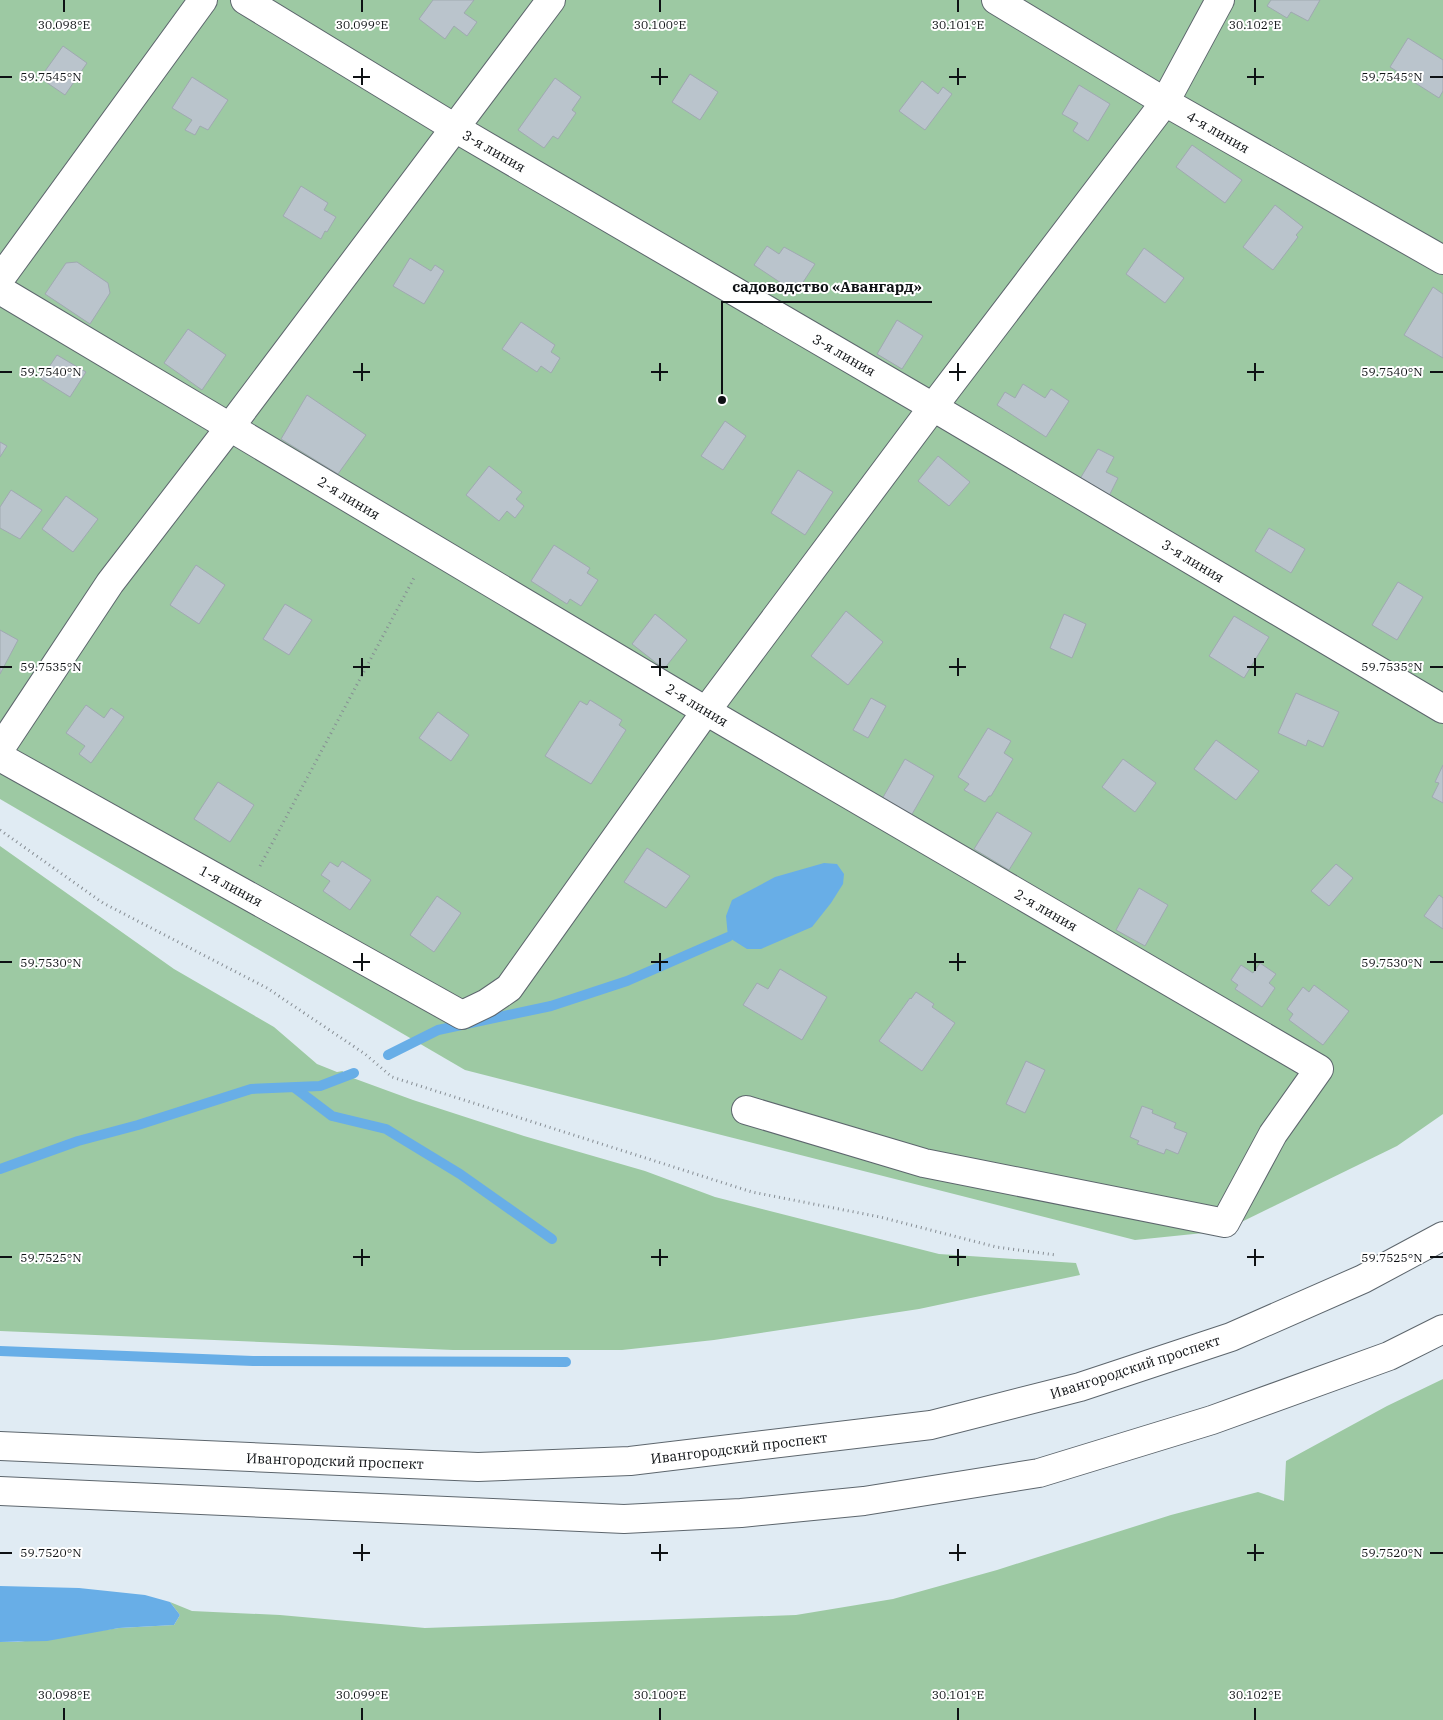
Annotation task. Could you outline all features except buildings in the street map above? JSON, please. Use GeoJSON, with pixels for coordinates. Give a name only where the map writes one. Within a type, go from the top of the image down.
{"type":"FeatureCollection","features":[{"type":"Feature","properties":{"kind":"main road"},"geometry":{"type":"LineString","coordinates":[[0,279],[203,0]]}},
{"type":"Feature","properties":{"kind":"main road","name":"3-я линия"},"geometry":{"type":"LineString","coordinates":[[245,0],[456,128],[933,407],[1443,709]]}},
{"type":"Feature","properties":{"kind":"main road"},"geometry":{"type":"LineString","coordinates":[[0,749],[110,582],[230,427],[551,0]]}},
{"type":"Feature","properties":{"kind":"main road","name":"4-я линия"},"geometry":{"type":"LineString","coordinates":[[996,0],[1166,102],[1443,260]]}},
{"type":"Feature","properties":{"kind":"main road"},"geometry":{"type":"LineString","coordinates":[[706,711],[933,407],[1166,102],[1220,0]]}},
{"type":"Feature","properties":{"kind":"main road","name":"2-я линия"},"geometry":{"type":"LineString","coordinates":[[0,290],[706,711],[1319,1069],[1273,1134],[1225,1223],[924,1163],[746,1110]]}},
{"type":"Feature","properties":{"kind":"main road","name":"1-я линия"},"geometry":{"type":"LineString","coordinates":[[0,757],[462,1015],[487,1003],[509,988],[706,711]]}},
{"type":"Feature","properties":{"kind":"main road","name":"Ивангородский проспект"},"geometry":{"type":"LineString","coordinates":[[0,1446],[478,1467],[630,1461],[931,1424],[1080,1387],[1231,1336],[1363,1279],[1443,1236]]}},
{"type":"Feature","properties":{"kind":"main road"},"geometry":{"type":"LineString","coordinates":[[0,1490],[624,1519],[741,1512],[864,1501],[1038,1473],[1212,1420],[1389,1356],[1443,1329]]}},
{"type":"Feature","properties":{"kind":"path"},"geometry":{"type":"LineString","coordinates":[[245,894],[430,546]]}},
{"type":"Feature","properties":{"kind":"path"},"geometry":{"type":"LineString","coordinates":[[0,830],[103,903],[267,988],[365,1054],[392,1077],[752,1192],[880,1217],[996,1247],[1056,1255]]}},
{"type":"Feature","properties":{"kind":"green space"},"geometry":{"type":"Polygon","coordinates":[[[0,0],[1443,0],[1443,1114],[1397,1146],[1223,1231],[1135,1240],[465,1070],[0,799],[0,0]]]}},
{"type":"Feature","properties":{"kind":"green space"},"geometry":{"type":"Polygon","coordinates":[[[0,846],[174,969],[274,1027],[317,1064],[337,1072],[343,1071],[342,1074],[413,1100],[524,1136],[645,1171],[715,1197],[939,1254],[1076,1263],[1080,1275],[919,1309],[714,1340],[622,1350],[453,1350],[0,1331],[0,846]]]}},
{"type":"Feature","properties":{"kind":"green space"},"geometry":{"type":"Polygon","coordinates":[[[1443,1379],[1443,1720],[0,1720],[0,1642],[18,1642],[119,1628],[174,1625],[180,1615],[170,1602],[192,1611],[280,1615],[425,1628],[796,1615],[893,1599],[997,1570],[1171,1515],[1258,1492],[1284,1501],[1286,1461],[1387,1406],[1443,1379]]]}},
{"type":"Feature","properties":{"kind":"water"},"geometry":{"type":"Polygon","coordinates":[[[824,863],[837,864],[844,874],[843,884],[812,927],[761,949],[747,949],[728,937],[726,916],[732,900],[775,877],[824,863]]]}},
{"type":"Feature","properties":{"kind":"water"},"geometry":{"type":"Polygon","coordinates":[[[0,1586],[79,1588],[145,1595],[170,1602],[180,1615],[174,1625],[119,1628],[47,1641],[0,1642],[0,1586]]]}},
{"type":"Feature","properties":{"kind":"waterway"},"geometry":{"type":"LineString","coordinates":[[388,1055],[438,1030],[551,1006],[627,981],[728,937]]}},
{"type":"Feature","properties":{"kind":"waterway"},"geometry":{"type":"LineString","coordinates":[[0,1169],[78,1141],[138,1125],[251,1089],[320,1086],[354,1073]]}},
{"type":"Feature","properties":{"kind":"waterway"},"geometry":{"type":"LineString","coordinates":[[295,1088],[332,1116],[386,1129],[460,1174],[552,1239]]}},
{"type":"Feature","properties":{"kind":"waterway"},"geometry":{"type":"LineString","coordinates":[[0,1351],[253,1361],[566,1362]]}},
{"type":"Feature","properties":{"kind":"place","name":"садоводство «Авангард»"},"geometry":{"type":"Point","coordinates":[722,400]}}]}
